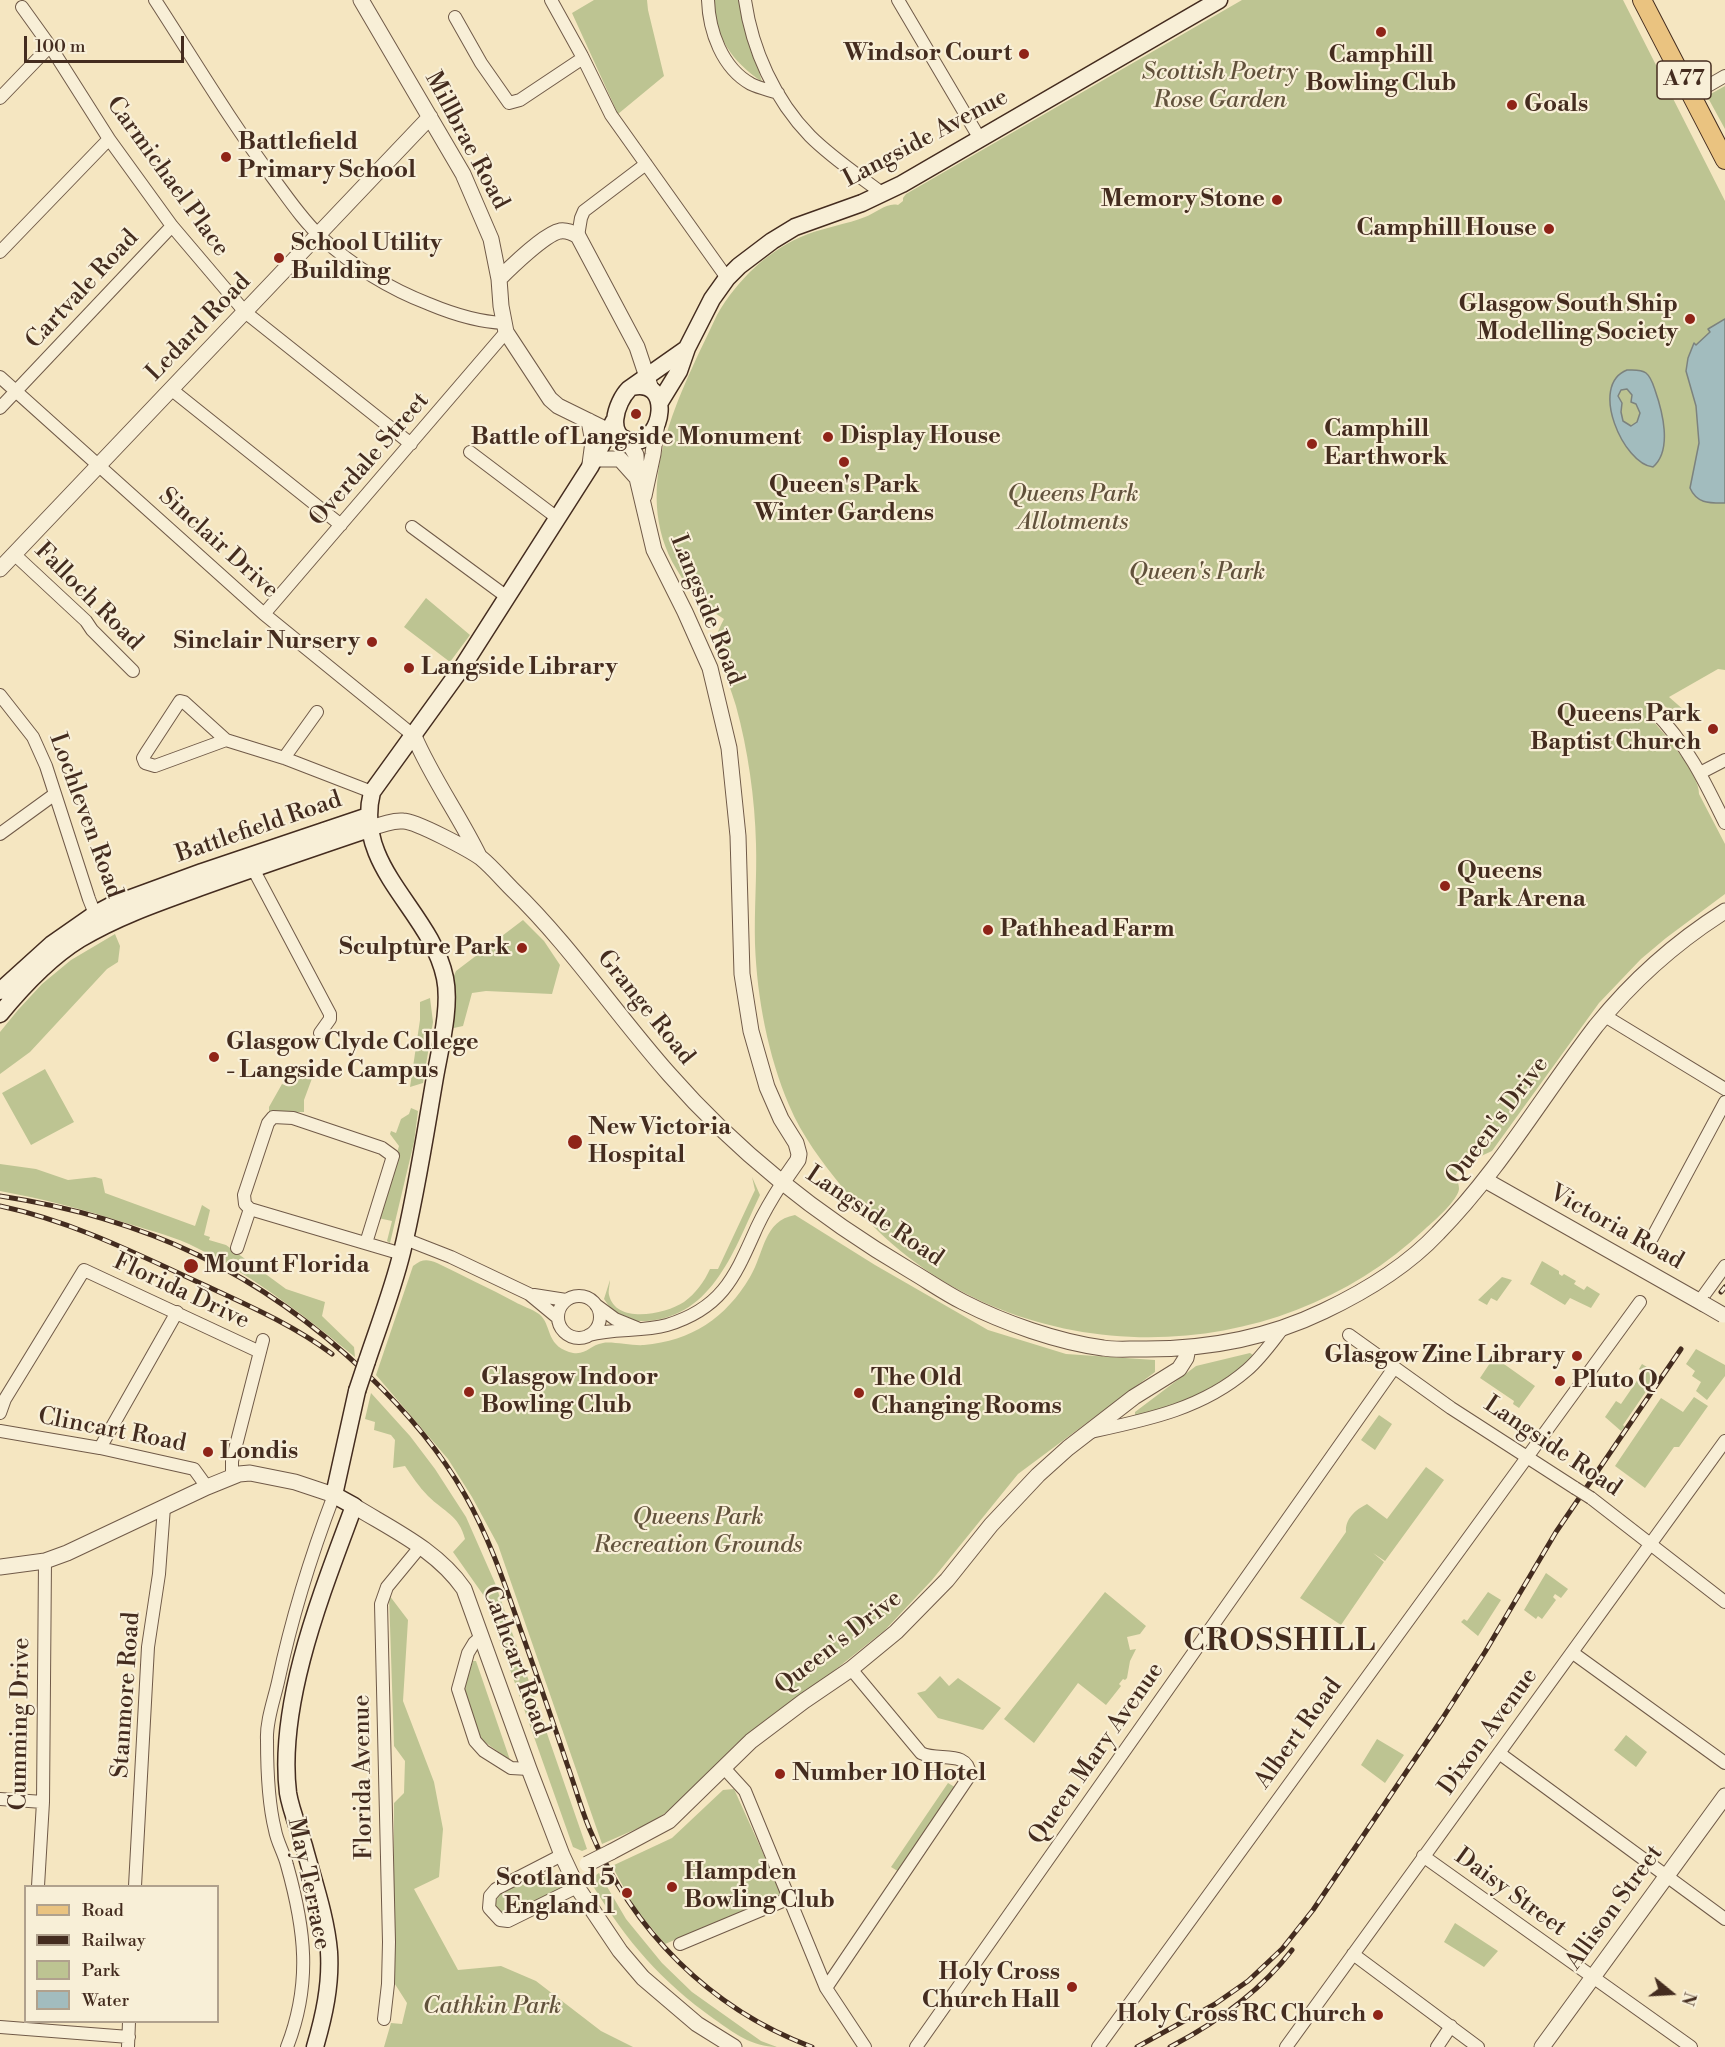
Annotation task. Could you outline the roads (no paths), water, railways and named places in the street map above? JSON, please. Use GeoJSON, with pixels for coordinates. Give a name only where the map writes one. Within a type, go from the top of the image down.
{"type":"FeatureCollection","features":[{"type":"Feature","properties":{"kind":"main road","name":"Langside Avenue"},"geometry":{"type":"LineString","coordinates":[[620,434],[621,398],[632,387],[653,389],[679,371],[687,348],[712,299],[727,278],[760,249],[795,227],[882,194],[980,140],[1219,0]]}},
{"type":"Feature","properties":{"kind":"main road","name":"A77"},"geometry":{"type":"LineString","coordinates":[[1642,0],[1723,152]]}},
{"type":"Feature","properties":{"kind":"main road","name":"Langside Avenue"},"geometry":{"type":"LineString","coordinates":[[653,389],[668,363],[687,348]]}},
{"type":"Feature","properties":{"kind":"main road"},"geometry":{"type":"LineString","coordinates":[[620,434],[637,441],[647,437],[655,428],[657,421],[653,389]]}},
{"type":"Feature","properties":{"kind":"main road","name":"Battlefield Road"},"geometry":{"type":"LineString","coordinates":[[0,991],[36,957],[99,920],[142,909],[250,862],[369,822],[372,792],[463,666],[556,518],[594,463],[620,434]]}},
{"type":"Feature","properties":{"kind":"main road"},"geometry":{"type":"LineString","coordinates":[[334,1495],[357,1391],[403,1246],[446,1006],[445,979],[432,943],[382,866],[369,822]]}},
{"type":"Feature","properties":{"kind":"main road","name":"Battlefield Road"},"geometry":{"type":"LineString","coordinates":[[0,1014],[50,961],[80,939],[99,920]]}},
{"type":"Feature","properties":{"kind":"main road","name":"Cathcart Road"},"geometry":{"type":"LineString","coordinates":[[334,1495],[354,1506]]}},
{"type":"Feature","properties":{"kind":"main road"},"geometry":{"type":"LineString","coordinates":[[315,2047],[326,2003],[328,1952],[323,1917],[288,1794],[287,1754],[293,1698],[315,1614],[354,1506]]}},
{"type":"Feature","properties":{"kind":"street"},"geometry":{"type":"LineString","coordinates":[[155,0],[256,156],[287,198],[320,236],[369,275],[399,291],[468,318],[505,328]]}},
{"type":"Feature","properties":{"kind":"street","name":"Millbrae Road"},"geometry":{"type":"LineString","coordinates":[[361,0],[464,174],[491,239],[505,328],[550,399],[558,406],[620,434]]}},
{"type":"Feature","properties":{"kind":"street"},"geometry":{"type":"LineString","coordinates":[[551,0],[611,115],[727,278]]}},
{"type":"Feature","properties":{"kind":"street"},"geometry":{"type":"LineString","coordinates":[[708,0],[708,17],[720,50],[728,63],[742,78],[778,93]]}},
{"type":"Feature","properties":{"kind":"street"},"geometry":{"type":"LineString","coordinates":[[745,0],[757,50],[778,93],[811,137],[882,194]]}},
{"type":"Feature","properties":{"kind":"street"},"geometry":{"type":"LineString","coordinates":[[898,0],[980,140]]}},
{"type":"Feature","properties":{"kind":"street","name":"Carmichael Place"},"geometry":{"type":"LineString","coordinates":[[22,8],[50,46],[109,139],[172,226],[245,312],[411,444]]}},
{"type":"Feature","properties":{"kind":"street"},"geometry":{"type":"LineString","coordinates":[[455,17],[487,71],[510,103],[520,100],[583,58]]}},
{"type":"Feature","properties":{"kind":"street"},"geometry":{"type":"LineString","coordinates":[[0,98],[50,46]]}},
{"type":"Feature","properties":{"kind":"street"},"geometry":{"type":"LineString","coordinates":[[1692,95],[1725,76]]}},
{"type":"Feature","properties":{"kind":"street","name":"Ledard Road"},"geometry":{"type":"LineString","coordinates":[[0,568],[320,236],[430,117]]}},
{"type":"Feature","properties":{"kind":"street"},"geometry":{"type":"LineString","coordinates":[[0,252],[109,139]]}},
{"type":"Feature","properties":{"kind":"street"},"geometry":{"type":"LineString","coordinates":[[646,164],[584,211],[578,236],[638,347],[653,389]]}},
{"type":"Feature","properties":{"kind":"street","name":"Cartvale Road"},"geometry":{"type":"LineString","coordinates":[[0,408],[172,226]]}},
{"type":"Feature","properties":{"kind":"street"},"geometry":{"type":"LineString","coordinates":[[499,279],[518,260],[558,231],[578,236]]}},
{"type":"Feature","properties":{"kind":"street"},"geometry":{"type":"LineString","coordinates":[[491,239],[502,255],[518,260]]}},
{"type":"Feature","properties":{"kind":"street","name":"Overdale Street"},"geometry":{"type":"LineString","coordinates":[[264,614],[411,444],[505,328]]}},
{"type":"Feature","properties":{"kind":"street"},"geometry":{"type":"LineString","coordinates":[[638,347],[655,359],[668,363]]}},
{"type":"Feature","properties":{"kind":"street","name":"Sinclair Drive"},"geometry":{"type":"LineString","coordinates":[[0,377],[264,614],[414,736]]}},
{"type":"Feature","properties":{"kind":"street"},"geometry":{"type":"LineString","coordinates":[[172,390],[340,525]]}},
{"type":"Feature","properties":{"kind":"street"},"geometry":{"type":"LineString","coordinates":[[589,421],[594,463],[620,459],[637,478]]}},
{"type":"Feature","properties":{"kind":"street","name":"Langside Road"},"geometry":{"type":"LineString","coordinates":[[643,499],[653,454],[657,421]]}},
{"type":"Feature","properties":{"kind":"street","name":"Langside Road"},"geometry":{"type":"LineString","coordinates":[[620,434],[636,455],[637,478],[654,550],[686,612],[710,668],[729,748],[738,836],[742,975],[751,1031],[767,1087],[781,1119],[796,1143],[799,1154],[798,1160],[782,1183],[862,1242],[964,1303],[1030,1330],[1104,1348],[1162,1350],[1222,1343],[1283,1328]]}},
{"type":"Feature","properties":{"kind":"street"},"geometry":{"type":"LineString","coordinates":[[470,452],[556,518]]}},
{"type":"Feature","properties":{"kind":"street"},"geometry":{"type":"LineString","coordinates":[[412,527],[507,597]]}},
{"type":"Feature","properties":{"kind":"street","name":"Falloch Road"},"geometry":{"type":"LineString","coordinates":[[14,554],[86,621],[133,671]]}},
{"type":"Feature","properties":{"kind":"street","name":"Lochleven Road"},"geometry":{"type":"LineString","coordinates":[[0,695],[33,737],[46,766],[89,899],[99,920]]}},
{"type":"Feature","properties":{"kind":"street"},"geometry":{"type":"LineString","coordinates":[[226,740],[155,766],[145,763],[146,753],[180,701],[184,702],[226,740],[284,758],[372,792]]}},
{"type":"Feature","properties":{"kind":"street"},"geometry":{"type":"LineString","coordinates":[[1654,711],[1673,730],[1700,773],[1725,823]]}},
{"type":"Feature","properties":{"kind":"street"},"geometry":{"type":"LineString","coordinates":[[284,758],[317,712]]}},
{"type":"Feature","properties":{"kind":"street","name":"Grange Road"},"geometry":{"type":"LineString","coordinates":[[414,736],[425,761],[479,856],[542,917],[669,1075],[710,1117],[782,1183]]}},
{"type":"Feature","properties":{"kind":"street"},"geometry":{"type":"LineString","coordinates":[[1700,773],[1725,760]]}},
{"type":"Feature","properties":{"kind":"street"},"geometry":{"type":"LineString","coordinates":[[0,834],[55,794]]}},
{"type":"Feature","properties":{"kind":"street","name":"Grange Road"},"geometry":{"type":"LineString","coordinates":[[369,822],[404,821],[434,833],[479,856]]}},
{"type":"Feature","properties":{"kind":"street"},"geometry":{"type":"LineString","coordinates":[[250,862],[330,1014],[330,1019],[320,1033]]}},
{"type":"Feature","properties":{"kind":"street","name":"Queen's Drive"},"geometry":{"type":"LineString","coordinates":[[1283,1328],[1347,1300],[1400,1266],[1437,1234],[1485,1180],[1605,1016],[1629,989],[1664,955],[1705,922],[1725,911]]}},
{"type":"Feature","properties":{"kind":"street"},"geometry":{"type":"LineString","coordinates":[[1605,1016],[1725,1089]]}},
{"type":"Feature","properties":{"kind":"street"},"geometry":{"type":"LineString","coordinates":[[1652,1238],[1725,1102]]}},
{"type":"Feature","properties":{"kind":"street"},"geometry":{"type":"LineString","coordinates":[[366,1243],[393,1156],[382,1148],[293,1118],[273,1117],[268,1123],[244,1195],[245,1204],[250,1209],[366,1243],[403,1246],[451,1257],[529,1294],[558,1318]]}},
{"type":"Feature","properties":{"kind":"street","name":"Victoria Road"},"geometry":{"type":"LineString","coordinates":[[1485,1180],[1724,1316]]}},
{"type":"Feature","properties":{"kind":"street"},"geometry":{"type":"LineString","coordinates":[[566,1300],[559,1312],[560,1325],[569,1335],[582,1338],[589,1335],[660,1326],[684,1318],[701,1309],[721,1294],[736,1271],[782,1183]]}},
{"type":"Feature","properties":{"kind":"street"},"geometry":{"type":"LineString","coordinates":[[237,1248],[250,1209]]}},
{"type":"Feature","properties":{"kind":"street"},"geometry":{"type":"LineString","coordinates":[[1702,1303],[1725,1266]]}},
{"type":"Feature","properties":{"kind":"street","name":"Florida Drive"},"geometry":{"type":"LineString","coordinates":[[11,1388],[84,1270],[177,1312],[261,1346],[232,1461],[232,1476]]}},
{"type":"Feature","properties":{"kind":"street"},"geometry":{"type":"LineString","coordinates":[[529,1294],[566,1300],[579,1296],[592,1300],[599,1311],[598,1325],[589,1335]]}},
{"type":"Feature","properties":{"kind":"street","name":"Albert Road"},"geometry":{"type":"LineString","coordinates":[[1098,2047],[1640,1302]]}},
{"type":"Feature","properties":{"kind":"street"},"geometry":{"type":"LineString","coordinates":[[596,1305],[615,1319],[638,1328]]}},
{"type":"Feature","properties":{"kind":"street"},"geometry":{"type":"LineString","coordinates":[[100,1448],[177,1312]]}},
{"type":"Feature","properties":{"kind":"street"},"geometry":{"type":"LineString","coordinates":[[1088,1433],[1154,1418],[1208,1396],[1247,1370],[1283,1328]]}},
{"type":"Feature","properties":{"kind":"street","name":"Langside Road"},"geometry":{"type":"LineString","coordinates":[[1349,1335],[1451,1408],[1592,1498],[1725,1602]]}},
{"type":"Feature","properties":{"kind":"street","name":"Queen's Drive"},"geometry":{"type":"LineString","coordinates":[[574,1880],[587,1864],[669,1821],[770,1727],[851,1669],[896,1632],[947,1580],[1003,1511],[1038,1474],[1134,1397],[1179,1369],[1186,1358],[1188,1348]]}},
{"type":"Feature","properties":{"kind":"street","name":"Queen Mary Avenue"},"geometry":{"type":"LineString","coordinates":[[916,2047],[1394,1368]]}},
{"type":"Feature","properties":{"kind":"street"},"geometry":{"type":"LineString","coordinates":[[0,1395],[11,1388]]}},
{"type":"Feature","properties":{"kind":"street"},"geometry":{"type":"LineString","coordinates":[[0,1413],[11,1388]]}},
{"type":"Feature","properties":{"kind":"street","name":"Clincart Road"},"geometry":{"type":"LineString","coordinates":[[0,1431],[100,1448],[194,1469],[207,1487]]}},
{"type":"Feature","properties":{"kind":"street","name":"Dixon Avenue"},"geometry":{"type":"LineString","coordinates":[[1286,2047],[1725,1441]]}},
{"type":"Feature","properties":{"kind":"street"},"geometry":{"type":"LineString","coordinates":[[1714,1457],[1725,1464]]}},
{"type":"Feature","properties":{"kind":"street","name":"Cathcart Road"},"geometry":{"type":"LineString","coordinates":[[0,1567],[45,1561],[67,1553],[232,1476],[250,1473],[295,1482],[334,1495]]}},
{"type":"Feature","properties":{"kind":"street","name":"May Terrace"},"geometry":{"type":"LineString","coordinates":[[287,2047],[302,1997],[304,1960],[301,1926],[286,1863],[275,1831],[270,1799],[266,1737],[291,1622],[313,1550],[334,1495]]}},
{"type":"Feature","properties":{"kind":"street","name":"Cathcart Road"},"geometry":{"type":"LineString","coordinates":[[354,1506],[446,1566],[464,1589],[529,1770],[574,1880],[610,1938],[643,1978],[682,2012],[734,2047]]}},
{"type":"Feature","properties":{"kind":"street","name":"Stanmore Road"},"geometry":{"type":"LineString","coordinates":[[135,1885],[148,1647],[159,1574],[164,1507]]}},
{"type":"Feature","properties":{"kind":"street","name":"Florida Avenue"},"geometry":{"type":"LineString","coordinates":[[384,2019],[389,1942],[381,1604],[387,1587],[420,1547]]}},
{"type":"Feature","properties":{"kind":"street","name":"Cumming Drive"},"geometry":{"type":"LineString","coordinates":[[38,1885],[43,1802],[45,1561]]}},
{"type":"Feature","properties":{"kind":"street"},"geometry":{"type":"LineString","coordinates":[[482,1636],[468,1653],[458,1689],[475,1741],[484,1751],[511,1768],[529,1770]]}},
{"type":"Feature","properties":{"kind":"street"},"geometry":{"type":"LineString","coordinates":[[1573,1653],[1725,1763]]}},
{"type":"Feature","properties":{"kind":"street"},"geometry":{"type":"LineString","coordinates":[[826,1988],[970,1775],[967,1765],[962,1760],[933,1758],[921,1753],[851,1669]]}},
{"type":"Feature","properties":{"kind":"street"},"geometry":{"type":"LineString","coordinates":[[1499,1753],[1725,1919]]}},
{"type":"Feature","properties":{"kind":"street"},"geometry":{"type":"LineString","coordinates":[[724,1768],[745,1791],[826,1988],[865,2047]]}},
{"type":"Feature","properties":{"kind":"street","name":"Allison Street"},"geometry":{"type":"LineString","coordinates":[[1542,2047],[1725,1796]]}},
{"type":"Feature","properties":{"kind":"street"},"geometry":{"type":"LineString","coordinates":[[0,1799],[43,1802]]}},
{"type":"Feature","properties":{"kind":"street"},"geometry":{"type":"LineString","coordinates":[[562,1855],[496,1889],[490,1896],[489,1908],[500,1920],[508,1921],[574,1880]]}},
{"type":"Feature","properties":{"kind":"street","name":"Daisy Street"},"geometry":{"type":"LineString","coordinates":[[1423,1856],[1691,2047]]}},
{"type":"Feature","properties":{"kind":"street"},"geometry":{"type":"LineString","coordinates":[[680,1944],[790,1898]]}},
{"type":"Feature","properties":{"kind":"street"},"geometry":{"type":"LineString","coordinates":[[1353,1954],[1478,2047]]}},
{"type":"Feature","properties":{"kind":"street"},"geometry":{"type":"LineString","coordinates":[[0,2027],[30,2025],[128,2042],[129,2023]]}},
{"type":"Feature","properties":{"kind":"street"},"geometry":{"type":"LineString","coordinates":[[1437,2047],[1451,2026]]}},
{"type":"Feature","properties":{"kind":"water"},"geometry":{"type":"Polygon","coordinates":[[[1725,319],[1725,503],[1714,503],[1700,500],[1690,488],[1699,443],[1696,406],[1686,371],[1694,343],[1696,345],[1710,332],[1708,329],[1725,319]]]}},
{"type":"Feature","properties":{"kind":"water"},"geometry":{"type":"Polygon","coordinates":[[[1627,370],[1639,370],[1648,375],[1653,383],[1663,419],[1664,440],[1663,451],[1653,467],[1642,463],[1631,453],[1614,423],[1610,407],[1611,391],[1616,378],[1627,370]],[[1627,389],[1621,390],[1618,396],[1622,403],[1623,421],[1631,426],[1637,422],[1640,413],[1636,404],[1631,402],[1632,395],[1627,389]]]}},
{"type":"Feature","properties":{"kind":"railway"},"geometry":{"type":"LineString","coordinates":[[0,1196],[103,1219],[152,1235],[198,1255],[242,1278],[326,1337],[394,1401],[444,1462],[465,1495],[481,1527],[496,1560],[587,1822],[607,1866],[628,1901],[678,1962],[708,1988],[740,2011],[775,2031],[812,2047]]}},
{"type":"Feature","properties":{"kind":"railway"},"geometry":{"type":"LineString","coordinates":[[0,1206],[52,1220],[127,1249],[268,1315],[301,1333],[332,1354]]}},
{"type":"Feature","properties":{"kind":"railway"},"geometry":{"type":"LineString","coordinates":[[1721,1292],[1725,1287]]}},
{"type":"Feature","properties":{"kind":"railway"},"geometry":{"type":"LineString","coordinates":[[1137,2047],[1215,2004],[1248,1981],[1282,1949],[1313,1910],[1442,1719],[1485,1652],[1556,1532],[1681,1349]]}},
{"type":"Feature","properties":{"kind":"railway"},"geometry":{"type":"LineString","coordinates":[[1170,2047],[1204,2028],[1236,2005],[1266,1979],[1292,1950]]}},
{"type":"Feature","properties":{"kind":"place","name":"Camphill Bowling Club"},"geometry":{"type":"Point","coordinates":[1381,32]}},
{"type":"Feature","properties":{"kind":"place","name":"Windsor Court"},"geometry":{"type":"Point","coordinates":[1024,54]}},
{"type":"Feature","properties":{"kind":"place","name":"Goals"},"geometry":{"type":"Point","coordinates":[1512,105]}},
{"type":"Feature","properties":{"kind":"place","name":"Battlefield Primary School"},"geometry":{"type":"Point","coordinates":[226,157]}},
{"type":"Feature","properties":{"kind":"place","name":"Memory Stone"},"geometry":{"type":"Point","coordinates":[1277,200]}},
{"type":"Feature","properties":{"kind":"place","name":"Camphill House"},"geometry":{"type":"Point","coordinates":[1549,229]}},
{"type":"Feature","properties":{"kind":"place","name":"School Utility Building"},"geometry":{"type":"Point","coordinates":[279,258]}},
{"type":"Feature","properties":{"kind":"place","name":"Glasgow South Ship Modelling Society"},"geometry":{"type":"Point","coordinates":[1690,319]}},
{"type":"Feature","properties":{"kind":"place","name":"Battle of Langside Monument"},"geometry":{"type":"Point","coordinates":[636,414]}},
{"type":"Feature","properties":{"kind":"place","name":"Display House"},"geometry":{"type":"Point","coordinates":[828,437]}},
{"type":"Feature","properties":{"kind":"place","name":"Camphill Earthwork"},"geometry":{"type":"Point","coordinates":[1312,444]}},
{"type":"Feature","properties":{"kind":"place","name":"Queen's Park Winter Gardens"},"geometry":{"type":"Point","coordinates":[844,462]}},
{"type":"Feature","properties":{"kind":"place","name":"Sinclair Nursery"},"geometry":{"type":"Point","coordinates":[372,642]}},
{"type":"Feature","properties":{"kind":"place","name":"Langside Library"},"geometry":{"type":"Point","coordinates":[409,668]}},
{"type":"Feature","properties":{"kind":"place","name":"Queens Park Baptist Church"},"geometry":{"type":"Point","coordinates":[1713,729]}},
{"type":"Feature","properties":{"kind":"place","name":"Queens Park Arena"},"geometry":{"type":"Point","coordinates":[1445,886]}},
{"type":"Feature","properties":{"kind":"place","name":"Pathhead Farm"},"geometry":{"type":"Point","coordinates":[988,930]}},
{"type":"Feature","properties":{"kind":"place","name":"Sculpture Park"},"geometry":{"type":"Point","coordinates":[522,948]}},
{"type":"Feature","properties":{"kind":"place","name":"Glasgow Clyde College - Langside Campus"},"geometry":{"type":"Point","coordinates":[214,1057]}},
{"type":"Feature","properties":{"kind":"place","name":"New Victoria Hospital"},"geometry":{"type":"Point","coordinates":[575,1142]}},
{"type":"Feature","properties":{"kind":"place","name":"Mount Florida"},"geometry":{"type":"Point","coordinates":[191,1266]}},
{"type":"Feature","properties":{"kind":"place","name":"Glasgow Zine Library"},"geometry":{"type":"Point","coordinates":[1577,1356]}},
{"type":"Feature","properties":{"kind":"place","name":"Pluto Q"},"geometry":{"type":"Point","coordinates":[1560,1381]}},
{"type":"Feature","properties":{"kind":"place","name":"Glasgow Indoor Bowling Club"},"geometry":{"type":"Point","coordinates":[469,1392]}},
{"type":"Feature","properties":{"kind":"place","name":"The Old Changing Rooms"},"geometry":{"type":"Point","coordinates":[859,1393]}},
{"type":"Feature","properties":{"kind":"place","name":"Londis"},"geometry":{"type":"Point","coordinates":[208,1452]}},
{"type":"Feature","properties":{"kind":"place","name":"Number 10 Hotel"},"geometry":{"type":"Point","coordinates":[780,1774]}},
{"type":"Feature","properties":{"kind":"place","name":"Hampden Bowling Club"},"geometry":{"type":"Point","coordinates":[672,1887]}},
{"type":"Feature","properties":{"kind":"place","name":"Scotland 5 England 1"},"geometry":{"type":"Point","coordinates":[627,1893]}},
{"type":"Feature","properties":{"kind":"place","name":"Holy Cross Church Hall"},"geometry":{"type":"Point","coordinates":[1072,1987]}},
{"type":"Feature","properties":{"kind":"place","name":"Holy Cross RC Church"},"geometry":{"type":"Point","coordinates":[1378,2015]}},
{"type":"Feature","properties":{"kind":"district","name":"CROSSHILL"},"geometry":{"type":"Point","coordinates":[1280,1643]}},
{"type":"Feature","properties":{"kind":"park label","name":"Scottish Poetry Rose Garden"},"geometry":{"type":"Point","coordinates":[1220,87]}},
{"type":"Feature","properties":{"kind":"park label","name":"Queens Park Allotments"},"geometry":{"type":"Point","coordinates":[1073,509]}},
{"type":"Feature","properties":{"kind":"park label","name":"Queen's Park"},"geometry":{"type":"Point","coordinates":[1197,573]}},
{"type":"Feature","properties":{"kind":"park label","name":"Queens Park Recreation Grounds"},"geometry":{"type":"Point","coordinates":[698,1532]}},
{"type":"Feature","properties":{"kind":"park label","name":"Cathkin Park"},"geometry":{"type":"Point","coordinates":[492,2007]}}]}
